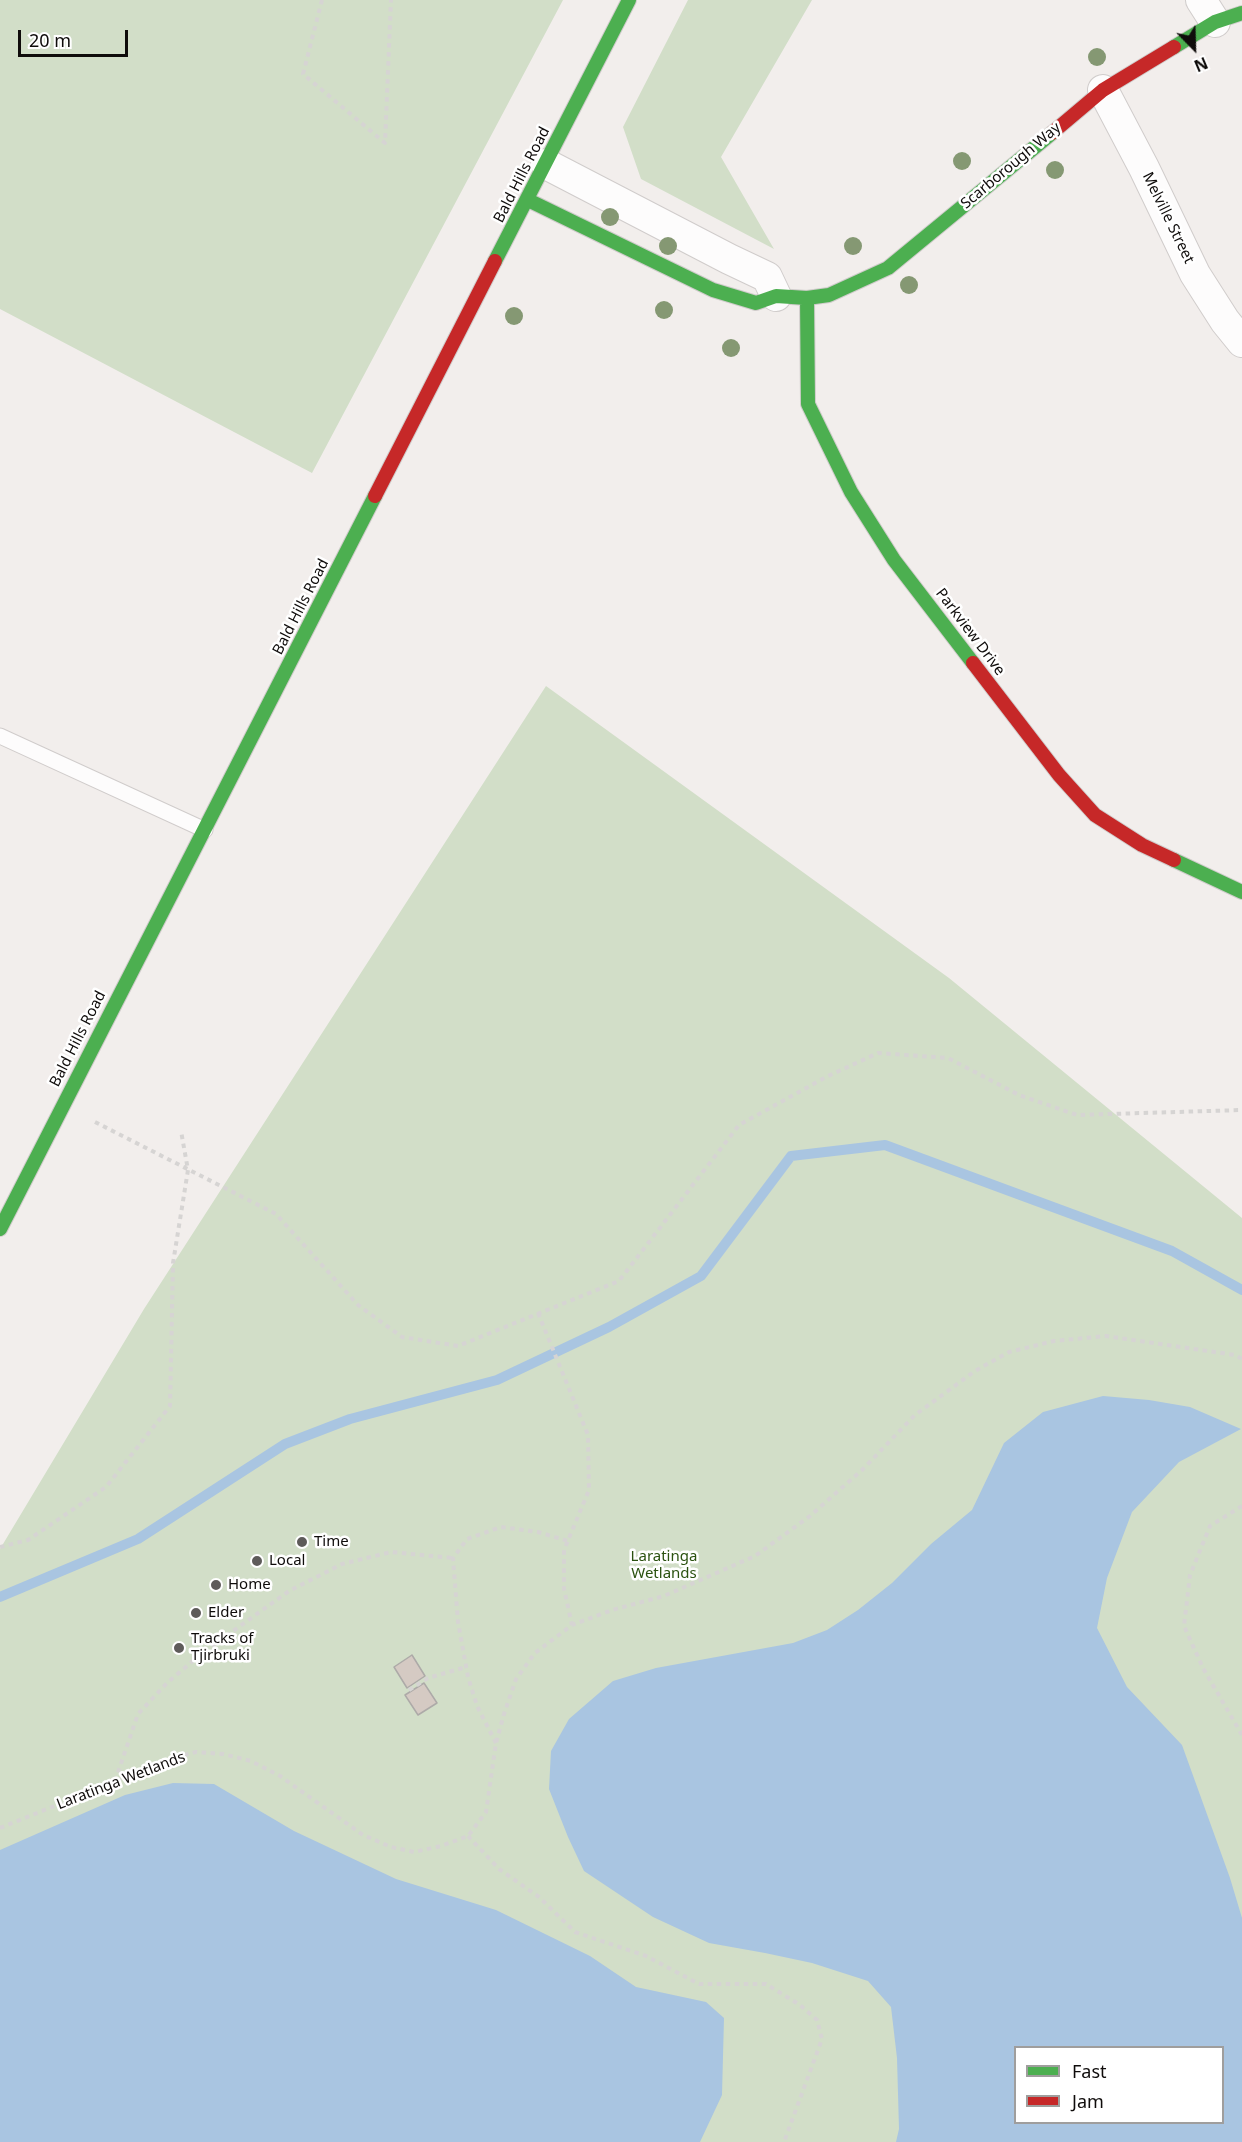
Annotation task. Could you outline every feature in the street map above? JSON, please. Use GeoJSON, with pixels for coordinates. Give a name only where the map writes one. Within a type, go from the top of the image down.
{"type":"FeatureCollection","features":[{"type":"Feature","properties":{"kind":"street","name":"Bald Hills Road"},"geometry":{"type":"LineString","coordinates":[[0,1229],[629,0]]}},
{"type":"Feature","properties":{"kind":"street","name":"Scarborough Way"},"geometry":{"type":"LineString","coordinates":[[528,200],[713,290],[756,303],[776,296],[807,298],[829,295],[888,268],[1103,90],[1219,12]]}},
{"type":"Feature","properties":{"kind":"street","name":"Melville Street"},"geometry":{"type":"LineString","coordinates":[[1103,90],[1195,274],[1225,321],[1242,342]]}},
{"type":"Feature","properties":{"kind":"street"},"geometry":{"type":"LineString","coordinates":[[546,164],[767,277],[776,296]]}},
{"type":"Feature","properties":{"kind":"street","name":"Parkview Drive"},"geometry":{"type":"LineString","coordinates":[[807,298],[808,404],[851,492],[894,561],[1059,775],[1095,815],[1142,845],[1242,892]]}},
{"type":"Feature","properties":{"kind":"lane"},"geometry":{"type":"LineString","coordinates":[[0,736],[205,830]]}},
{"type":"Feature","properties":{"kind":"path"},"geometry":{"type":"LineString","coordinates":[[322,0],[303,74],[385,143],[391,0]]}},
{"type":"Feature","properties":{"kind":"path"},"geometry":{"type":"LineString","coordinates":[[63,1105],[276,1214],[358,1305],[402,1337],[458,1346],[619,1281],[739,1125],[828,1076],[878,1053],[948,1058],[1019,1095],[1077,1115],[1242,1110]]}},
{"type":"Feature","properties":{"kind":"path"},"geometry":{"type":"LineString","coordinates":[[0,1547],[28,1540],[106,1487],[170,1406],[173,1263],[188,1170],[182,1131]]}},
{"type":"Feature","properties":{"kind":"path"},"geometry":{"type":"LineString","coordinates":[[538,1313],[588,1435],[589,1490],[564,1550],[564,1589],[572,1625]]}},
{"type":"Feature","properties":{"kind":"path"},"geometry":{"type":"LineString","coordinates":[[784,2142],[822,2039],[817,2020],[800,2005],[766,1984],[699,1984],[646,1956],[574,1932],[539,1897],[499,1869],[468,1836],[486,1812],[496,1743],[516,1680],[535,1653],[572,1625],[612,1610],[664,1596],[755,1556],[819,1508],[862,1470],[915,1415],[975,1371],[1009,1352],[1054,1341],[1106,1336],[1235,1355],[1242,1359]]}},
{"type":"Feature","properties":{"kind":"path"},"geometry":{"type":"LineString","coordinates":[[1242,1506],[1210,1526],[1190,1575],[1184,1626],[1203,1668],[1242,1735]]}},
{"type":"Feature","properties":{"kind":"path"},"geometry":{"type":"LineString","coordinates":[[496,1743],[477,1706],[466,1667],[458,1622],[453,1558],[467,1539],[501,1527],[538,1532],[568,1541]]}},
{"type":"Feature","properties":{"kind":"path"},"geometry":{"type":"LineString","coordinates":[[114,1782],[138,1714],[167,1683],[201,1653],[289,1591],[342,1564],[391,1552],[453,1558]]}},
{"type":"Feature","properties":{"kind":"path"},"geometry":{"type":"LineString","coordinates":[[409,1690],[428,1678],[466,1667]]}},
{"type":"Feature","properties":{"kind":"path","name":"Laratinga Wetlands"},"geometry":{"type":"LineString","coordinates":[[0,1828],[173,1758],[196,1752],[223,1754],[251,1761],[280,1776],[363,1835],[391,1847],[414,1852],[441,1846],[468,1836]]}},
{"type":"Feature","properties":{"kind":"green space"},"geometry":{"type":"Polygon","coordinates":[[[0,0],[563,0],[312,473],[0,309],[0,0]]]}},
{"type":"Feature","properties":{"kind":"green space"},"geometry":{"type":"Polygon","coordinates":[[[688,0],[812,0],[721,157],[774,249],[641,179],[623,127],[688,0]]]}},
{"type":"Feature","properties":{"kind":"green space","name":"Laratinga Wetlands"},"geometry":{"type":"Polygon","coordinates":[[[546,686],[949,978],[1242,1218],[1242,2142],[0,2142],[0,1549],[144,1309],[546,686]]]}},
{"type":"Feature","properties":{"kind":"water"},"geometry":{"type":"Polygon","coordinates":[[[1103,1396],[1149,1400],[1190,1407],[1241,1429],[1179,1462],[1132,1512],[1107,1578],[1097,1628],[1127,1687],[1182,1745],[1242,1918],[1242,2142],[896,2142],[899,2129],[897,2058],[891,2007],[868,1981],[812,1963],[709,1943],[653,1917],[584,1871],[549,1789],[551,1751],[569,1719],[613,1681],[656,1668],[793,1643],[827,1630],[858,1610],[892,1583],[931,1544],[972,1510],[1004,1443],[1043,1412],[1103,1396]]]}},
{"type":"Feature","properties":{"kind":"water"},"geometry":{"type":"Polygon","coordinates":[[[173,1783],[214,1784],[294,1831],[396,1879],[496,1910],[590,1956],[636,1987],[706,2002],[724,2018],[722,2095],[700,2142],[0,2142],[0,1850],[125,1795],[173,1783]]]}},
{"type":"Feature","properties":{"kind":"building"},"geometry":{"type":"Polygon","coordinates":[[[412,1655],[425,1676],[407,1688],[394,1667],[412,1655]]]}},
{"type":"Feature","properties":{"kind":"building"},"geometry":{"type":"Polygon","coordinates":[[[424,1683],[437,1703],[418,1715],[405,1695],[424,1683]]]}},
{"type":"Feature","properties":{"kind":"waterway"},"geometry":{"type":"LineString","coordinates":[[0,1597],[138,1539],[285,1444],[350,1419],[497,1380],[609,1327],[701,1276],[791,1156],[885,1145],[1172,1251],[1242,1290]]}},
{"type":"Feature","properties":{"kind":"traffic: fast"},"geometry":{"type":"LineString","coordinates":[[495,261],[629,0]]}},
{"type":"Feature","properties":{"kind":"traffic: fast"},"geometry":{"type":"LineString","coordinates":[[1174,47],[1215,22],[1242,13]]}},
{"type":"Feature","properties":{"kind":"traffic: fast"},"geometry":{"type":"LineString","coordinates":[[528,200],[713,290],[756,303],[776,296],[807,298],[829,295],[888,268],[1052,133]]}},
{"type":"Feature","properties":{"kind":"traffic: fast"},"geometry":{"type":"LineString","coordinates":[[807,298],[808,404],[851,492],[894,560],[973,663]]}},
{"type":"Feature","properties":{"kind":"traffic: fast"},"geometry":{"type":"LineString","coordinates":[[0,1229],[375,496]]}},
{"type":"Feature","properties":{"kind":"traffic: fast"},"geometry":{"type":"LineString","coordinates":[[1174,860],[1242,892]]}},
{"type":"Feature","properties":{"kind":"traffic: jam"},"geometry":{"type":"LineString","coordinates":[[1052,133],[1103,90],[1174,47]]}},
{"type":"Feature","properties":{"kind":"traffic: jam"},"geometry":{"type":"LineString","coordinates":[[375,496],[495,261]]}},
{"type":"Feature","properties":{"kind":"traffic: jam"},"geometry":{"type":"LineString","coordinates":[[973,663],[1059,775],[1095,815],[1142,845],[1174,860]]}},
{"type":"Feature","properties":{"kind":"place","name":"Time"},"geometry":{"type":"Point","coordinates":[302,1542]}},
{"type":"Feature","properties":{"kind":"place","name":"Local"},"geometry":{"type":"Point","coordinates":[257,1561]}},
{"type":"Feature","properties":{"kind":"place","name":"Home"},"geometry":{"type":"Point","coordinates":[216,1585]}},
{"type":"Feature","properties":{"kind":"place","name":"Elder"},"geometry":{"type":"Point","coordinates":[196,1613]}},
{"type":"Feature","properties":{"kind":"place","name":"Tracks of Tjirbruki"},"geometry":{"type":"Point","coordinates":[179,1648]}}]}
